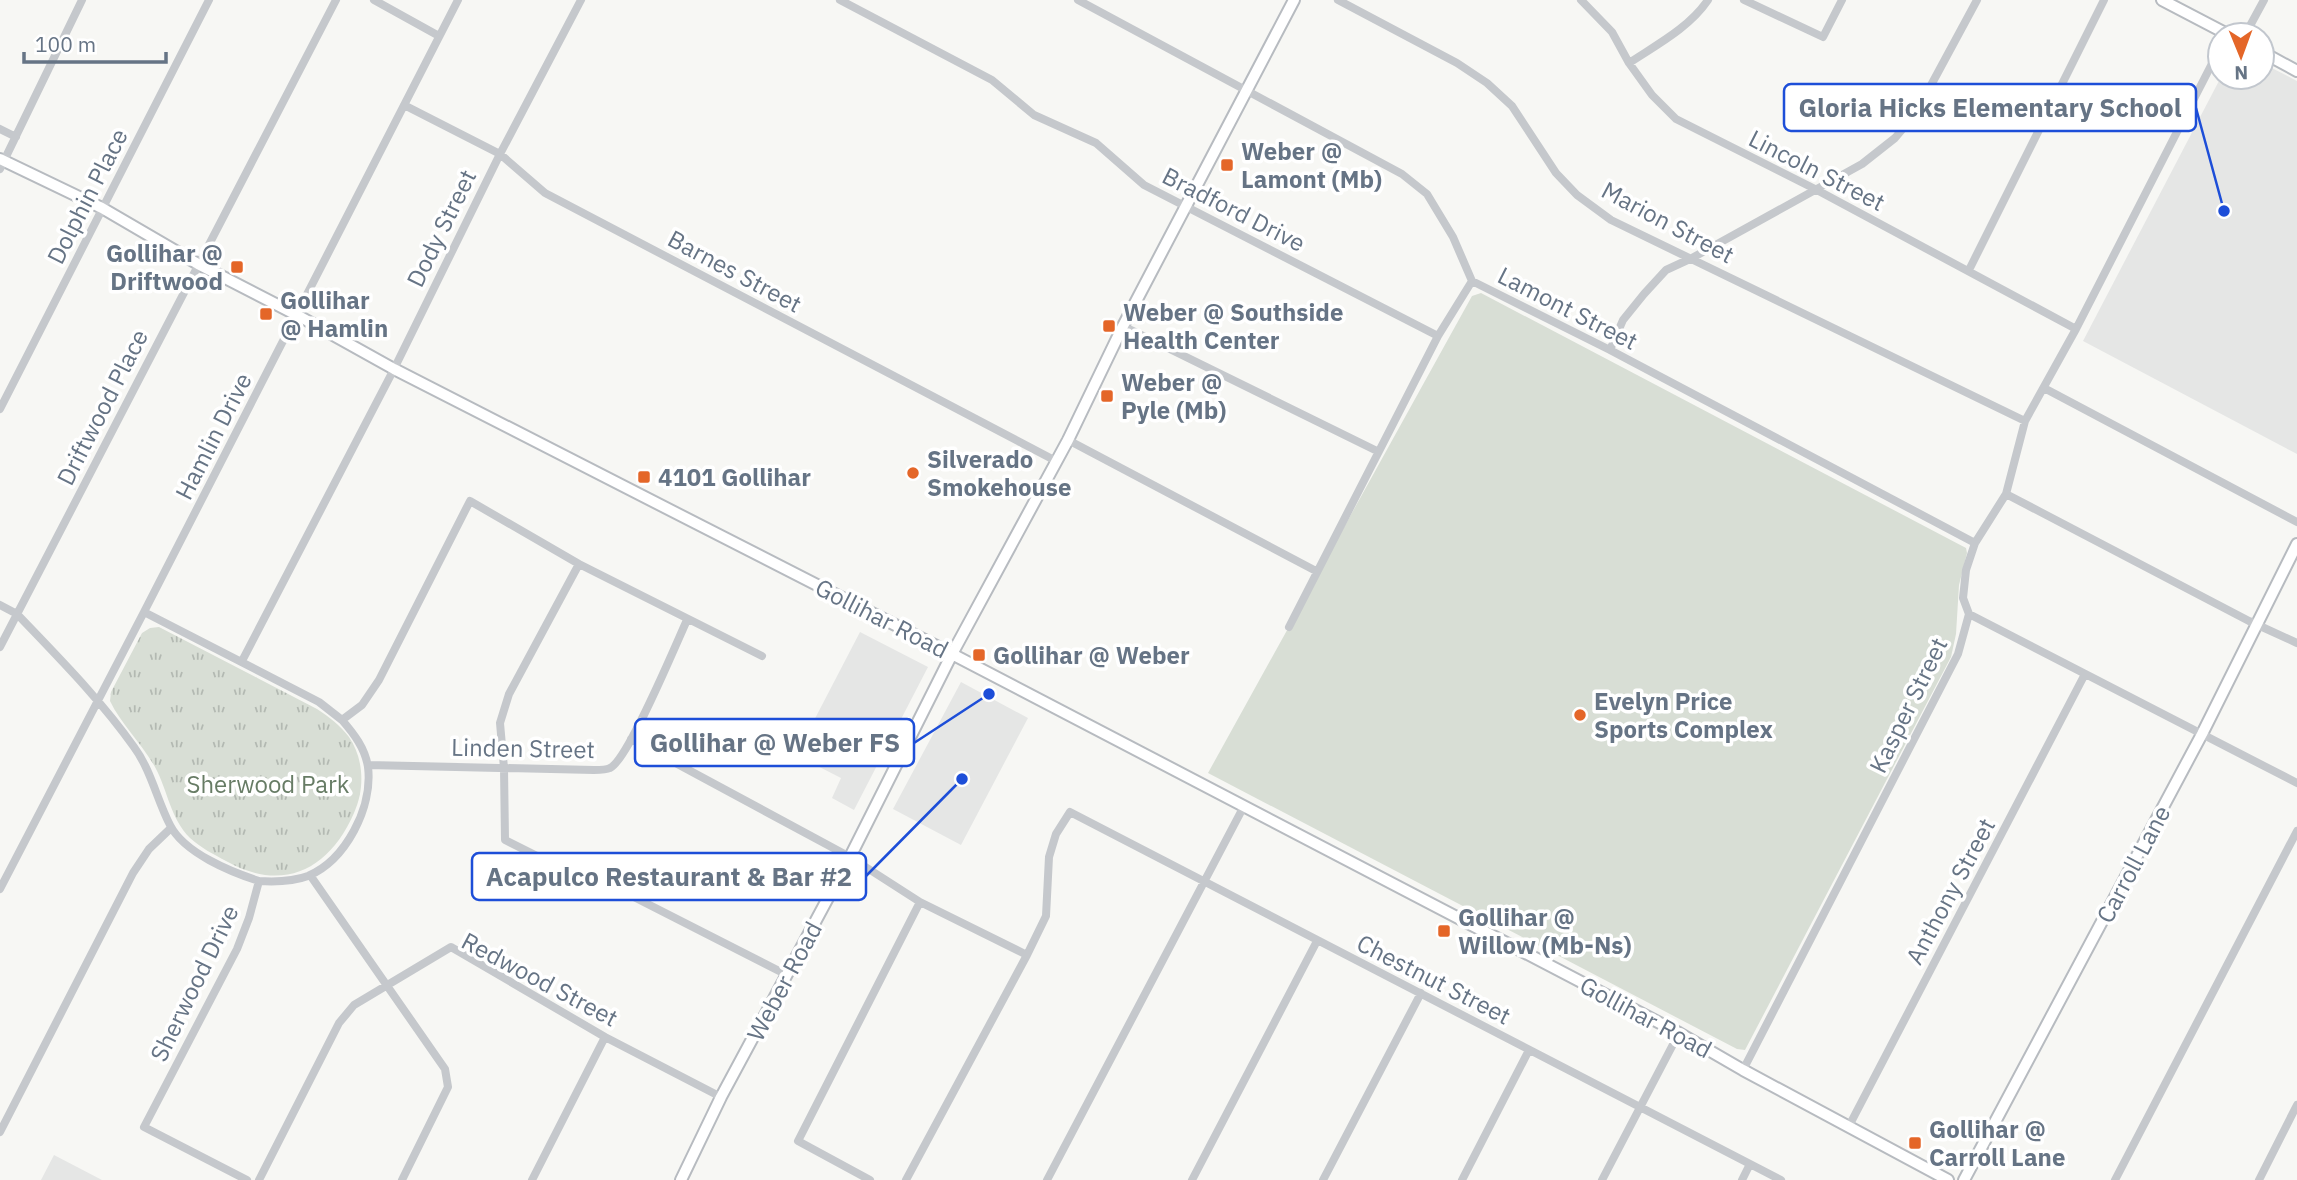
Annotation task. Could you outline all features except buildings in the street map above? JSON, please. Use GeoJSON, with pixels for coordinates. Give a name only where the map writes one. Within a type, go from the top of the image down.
{"type":"FeatureCollection","features":[{"type":"Feature","properties":{"kind":"main road","name":"Weber Road"},"geometry":{"type":"LineString","coordinates":[[681,1180],[721,1097],[850,857],[952,654],[1068,440],[1123,326],[1294,0]]}},
{"type":"Feature","properties":{"kind":"main road"},"geometry":{"type":"LineString","coordinates":[[2162,0],[2206,23]]}},
{"type":"Feature","properties":{"kind":"main road"},"geometry":{"type":"LineString","coordinates":[[2276,60],[2297,71]]}},
{"type":"Feature","properties":{"kind":"main road","name":"Gollihar Road"},"geometry":{"type":"LineString","coordinates":[[1,163],[102,208],[198,264],[394,369],[952,654],[1679,1033],[1948,1180]]}},
{"type":"Feature","properties":{"kind":"main road","name":"Carroll Lane"},"geometry":{"type":"LineString","coordinates":[[1964,1180],[2202,734],[2297,544]]}},
{"type":"Feature","properties":{"kind":"street"},"geometry":{"type":"LineString","coordinates":[[1,163],[82,0]]}},
{"type":"Feature","properties":{"kind":"street","name":"Dolphin Place"},"geometry":{"type":"LineString","coordinates":[[0,409],[209,0]]}},
{"type":"Feature","properties":{"kind":"street","name":"Driftwood Place"},"geometry":{"type":"LineString","coordinates":[[0,647],[337,0]]}},
{"type":"Feature","properties":{"kind":"street"},"geometry":{"type":"LineString","coordinates":[[374,0],[439,36]]}},
{"type":"Feature","properties":{"kind":"street","name":"Hamlin Drive"},"geometry":{"type":"LineString","coordinates":[[0,889],[458,0]]}},
{"type":"Feature","properties":{"kind":"street","name":"Dody Street"},"geometry":{"type":"LineString","coordinates":[[242,662],[394,369],[500,154],[580,0]]}},
{"type":"Feature","properties":{"kind":"street","name":"Bradford Drive"},"geometry":{"type":"LineString","coordinates":[[840,0],[992,80],[1034,115],[1097,143],[1144,185],[1438,336]]}},
{"type":"Feature","properties":{"kind":"street","name":"Lamont Street"},"geometry":{"type":"LineString","coordinates":[[1078,0],[1402,174],[1427,194],[1453,237],[1472,281],[1610,350],[1975,543]]}},
{"type":"Feature","properties":{"kind":"street","name":"Marion Street"},"geometry":{"type":"LineString","coordinates":[[1338,0],[1457,62],[1487,83],[1513,106],[1556,173],[1577,195],[1611,220],[2025,421]]}},
{"type":"Feature","properties":{"kind":"street","name":"Lincoln Street"},"geometry":{"type":"LineString","coordinates":[[1581,0],[1612,32],[1629,63],[1652,95],[1676,119],[1815,189],[2076,329]]}},
{"type":"Feature","properties":{"kind":"street"},"geometry":{"type":"LineString","coordinates":[[1629,63],[1680,28],[1708,0]]}},
{"type":"Feature","properties":{"kind":"street"},"geometry":{"type":"LineString","coordinates":[[1744,0],[1823,37],[1842,0]]}},
{"type":"Feature","properties":{"kind":"street"},"geometry":{"type":"LineString","coordinates":[[1610,350],[1623,320],[1666,270],[1862,164],[1895,138],[1916,113],[1977,0]]}},
{"type":"Feature","properties":{"kind":"street"},"geometry":{"type":"LineString","coordinates":[[1969,270],[2104,0]]}},
{"type":"Feature","properties":{"kind":"street"},"geometry":{"type":"LineString","coordinates":[[2253,21],[2264,0]]}},
{"type":"Feature","properties":{"kind":"street","name":"Kasper Street"},"geometry":{"type":"LineString","coordinates":[[1743,1070],[1958,654],[1969,614],[1963,598],[1966,570],[1975,543],[2006,494],[2025,421],[2076,329],[2206,75]]}},
{"type":"Feature","properties":{"kind":"street","name":"Barnes Street"},"geometry":{"type":"LineString","coordinates":[[404,106],[500,154],[545,193],[1056,461]]}},
{"type":"Feature","properties":{"kind":"street"},"geometry":{"type":"LineString","coordinates":[[0,129],[16,137]]}},
{"type":"Feature","properties":{"kind":"street"},"geometry":{"type":"LineString","coordinates":[[1289,627],[1438,336],[1472,281]]}},
{"type":"Feature","properties":{"kind":"street"},"geometry":{"type":"LineString","coordinates":[[1123,326],[1377,452]]}},
{"type":"Feature","properties":{"kind":"street"},"geometry":{"type":"LineString","coordinates":[[2044,388],[2297,522]]}},
{"type":"Feature","properties":{"kind":"street"},"geometry":{"type":"LineString","coordinates":[[1068,440],[1316,571]]}},
{"type":"Feature","properties":{"kind":"street"},"geometry":{"type":"LineString","coordinates":[[2006,494],[2297,643]]}},
{"type":"Feature","properties":{"kind":"street"},"geometry":{"type":"LineString","coordinates":[[145,612],[319,702],[342,720],[362,705],[379,680],[470,501],[579,564],[762,656]]}},
{"type":"Feature","properties":{"kind":"street"},"geometry":{"type":"LineString","coordinates":[[579,564],[509,694],[500,723],[505,840],[597,886],[628,894],[787,975]]}},
{"type":"Feature","properties":{"kind":"street"},"geometry":{"type":"LineString","coordinates":[[0,606],[17,614],[98,700],[136,750],[172,828],[200,855],[240,875],[259,881]]}},
{"type":"Feature","properties":{"kind":"street"},"geometry":{"type":"LineString","coordinates":[[1969,614],[2297,783]]}},
{"type":"Feature","properties":{"kind":"street"},"geometry":{"type":"LineString","coordinates":[[631,739],[687,620]]}},
{"type":"Feature","properties":{"kind":"street","name":"Anthony Street"},"geometry":{"type":"LineString","coordinates":[[1849,1126],[2085,674]]}},
{"type":"Feature","properties":{"kind":"street","name":"Sherwood Drive"},"geometry":{"type":"LineString","coordinates":[[247,1180],[144,1127],[237,949],[259,881],[277,882],[310,875],[331,861],[355,828],[368,787],[368,765],[358,737],[342,720]]}},
{"type":"Feature","properties":{"kind":"street","name":"Linden Street"},"geometry":{"type":"LineString","coordinates":[[368,765],[594,770],[610,768],[621,758],[631,739],[850,857],[920,902],[1027,955]]}},
{"type":"Feature","properties":{"kind":"street"},"geometry":{"type":"LineString","coordinates":[[1047,1180],[1244,806]]}},
{"type":"Feature","properties":{"kind":"street","name":"Chestnut Street"},"geometry":{"type":"LineString","coordinates":[[1027,955],[1046,916],[1049,899],[1049,857],[1056,834],[1070,812],[1781,1180]]}},
{"type":"Feature","properties":{"kind":"street"},"geometry":{"type":"LineString","coordinates":[[0,1132],[132,873],[149,849],[172,828]]}},
{"type":"Feature","properties":{"kind":"street"},"geometry":{"type":"LineString","coordinates":[[2115,1180],[2297,831]]}},
{"type":"Feature","properties":{"kind":"street"},"geometry":{"type":"LineString","coordinates":[[310,875],[445,1069],[448,1087],[402,1180]]}},
{"type":"Feature","properties":{"kind":"street"},"geometry":{"type":"LineString","coordinates":[[870,1180],[798,1142],[920,902]]}},
{"type":"Feature","properties":{"kind":"street"},"geometry":{"type":"LineString","coordinates":[[1192,1180],[1317,941]]}},
{"type":"Feature","properties":{"kind":"street","name":"Redwood Street"},"geometry":{"type":"LineString","coordinates":[[388,985],[451,947],[606,1037],[721,1097]]}},
{"type":"Feature","properties":{"kind":"street"},"geometry":{"type":"LineString","coordinates":[[905,1180],[1027,955]]}},
{"type":"Feature","properties":{"kind":"street"},"geometry":{"type":"LineString","coordinates":[[259,1180],[340,1023],[354,1005],[388,985]]}},
{"type":"Feature","properties":{"kind":"street"},"geometry":{"type":"LineString","coordinates":[[1323,1180],[1421,993]]}},
{"type":"Feature","properties":{"kind":"street"},"geometry":{"type":"LineString","coordinates":[[1602,1180],[1679,1033]]}},
{"type":"Feature","properties":{"kind":"street"},"geometry":{"type":"LineString","coordinates":[[532,1180],[606,1037]]}},
{"type":"Feature","properties":{"kind":"street"},"geometry":{"type":"LineString","coordinates":[[1462,1180],[1529,1050]]}},
{"type":"Feature","properties":{"kind":"street"},"geometry":{"type":"LineString","coordinates":[[2259,1180],[2297,1105]]}},
{"type":"Feature","properties":{"kind":"street"},"geometry":{"type":"LineString","coordinates":[[1742,1180],[1750,1164]]}},
{"type":"Feature","properties":{"kind":"shaded area"},"geometry":{"type":"Polygon","coordinates":[[[2276,70],[2297,81],[2297,454],[2083,341],[2214,91],[2276,91],[2276,70]]]}},
{"type":"Feature","properties":{"kind":"shaded area"},"geometry":{"type":"Polygon","coordinates":[[[860,632],[928,667],[854,810],[832,798],[841,778],[796,755],[860,632]]]}},
{"type":"Feature","properties":{"kind":"shaded area"},"geometry":{"type":"Polygon","coordinates":[[[961,682],[1028,718],[961,845],[893,809],[961,682]]]}},
{"type":"Feature","properties":{"kind":"shaded area"},"geometry":{"type":"Polygon","coordinates":[[[54,1155],[102,1180],[41,1180],[54,1155]]]}},
{"type":"Feature","properties":{"kind":"green space","name":"Evelyn Price Sports Complex"},"geometry":{"type":"Polygon","coordinates":[[[1481,293],[1966,548],[1951,657],[1745,1050],[1737,1049],[1208,773],[1472,296],[1481,293]]]}},
{"type":"Feature","properties":{"kind":"green space","name":"Sherwood Park"},"geometry":{"type":"Polygon","coordinates":[[[159,627],[317,709],[349,737],[360,764],[358,804],[344,833],[318,862],[285,875],[267,875],[226,861],[203,848],[183,830],[155,767],[110,701],[111,692],[142,633],[159,627]]]}},
{"type":"Feature","properties":{"kind":"place","name":"Weber @ Lamont (Mb)"},"geometry":{"type":"Point","coordinates":[1227,165]}},
{"type":"Feature","properties":{"kind":"place","name":"Gloria Hicks Elementary School"},"geometry":{"type":"Point","coordinates":[2224,211]}},
{"type":"Feature","properties":{"kind":"place","name":"Gollihar @ Driftwood"},"geometry":{"type":"Point","coordinates":[237,267]}},
{"type":"Feature","properties":{"kind":"place","name":"Gollihar @ Hamlin"},"geometry":{"type":"Point","coordinates":[266,314]}},
{"type":"Feature","properties":{"kind":"place","name":"Weber @ Southside Health Center"},"geometry":{"type":"Point","coordinates":[1109,326]}},
{"type":"Feature","properties":{"kind":"place","name":"Weber @ Pyle (Mb)"},"geometry":{"type":"Point","coordinates":[1107,396]}},
{"type":"Feature","properties":{"kind":"place","name":"Silverado Smokehouse"},"geometry":{"type":"Point","coordinates":[913,473]}},
{"type":"Feature","properties":{"kind":"place","name":"4101 Gollihar"},"geometry":{"type":"Point","coordinates":[644,477]}},
{"type":"Feature","properties":{"kind":"place","name":"Gollihar @ Weber"},"geometry":{"type":"Point","coordinates":[979,655]}},
{"type":"Feature","properties":{"kind":"place","name":"Gollihar @ Weber FS"},"geometry":{"type":"Point","coordinates":[989,694]}},
{"type":"Feature","properties":{"kind":"place","name":"Evelyn Price Sports Complex"},"geometry":{"type":"Point","coordinates":[1580,715]}},
{"type":"Feature","properties":{"kind":"place","name":"Acapulco Restaurant & Bar #2"},"geometry":{"type":"Point","coordinates":[962,779]}},
{"type":"Feature","properties":{"kind":"place","name":"Gollihar @ Willow (Mb-Ns)"},"geometry":{"type":"Point","coordinates":[1444,931]}},
{"type":"Feature","properties":{"kind":"place","name":"Gollihar @ Carroll Lane"},"geometry":{"type":"Point","coordinates":[1915,1143]}}]}
